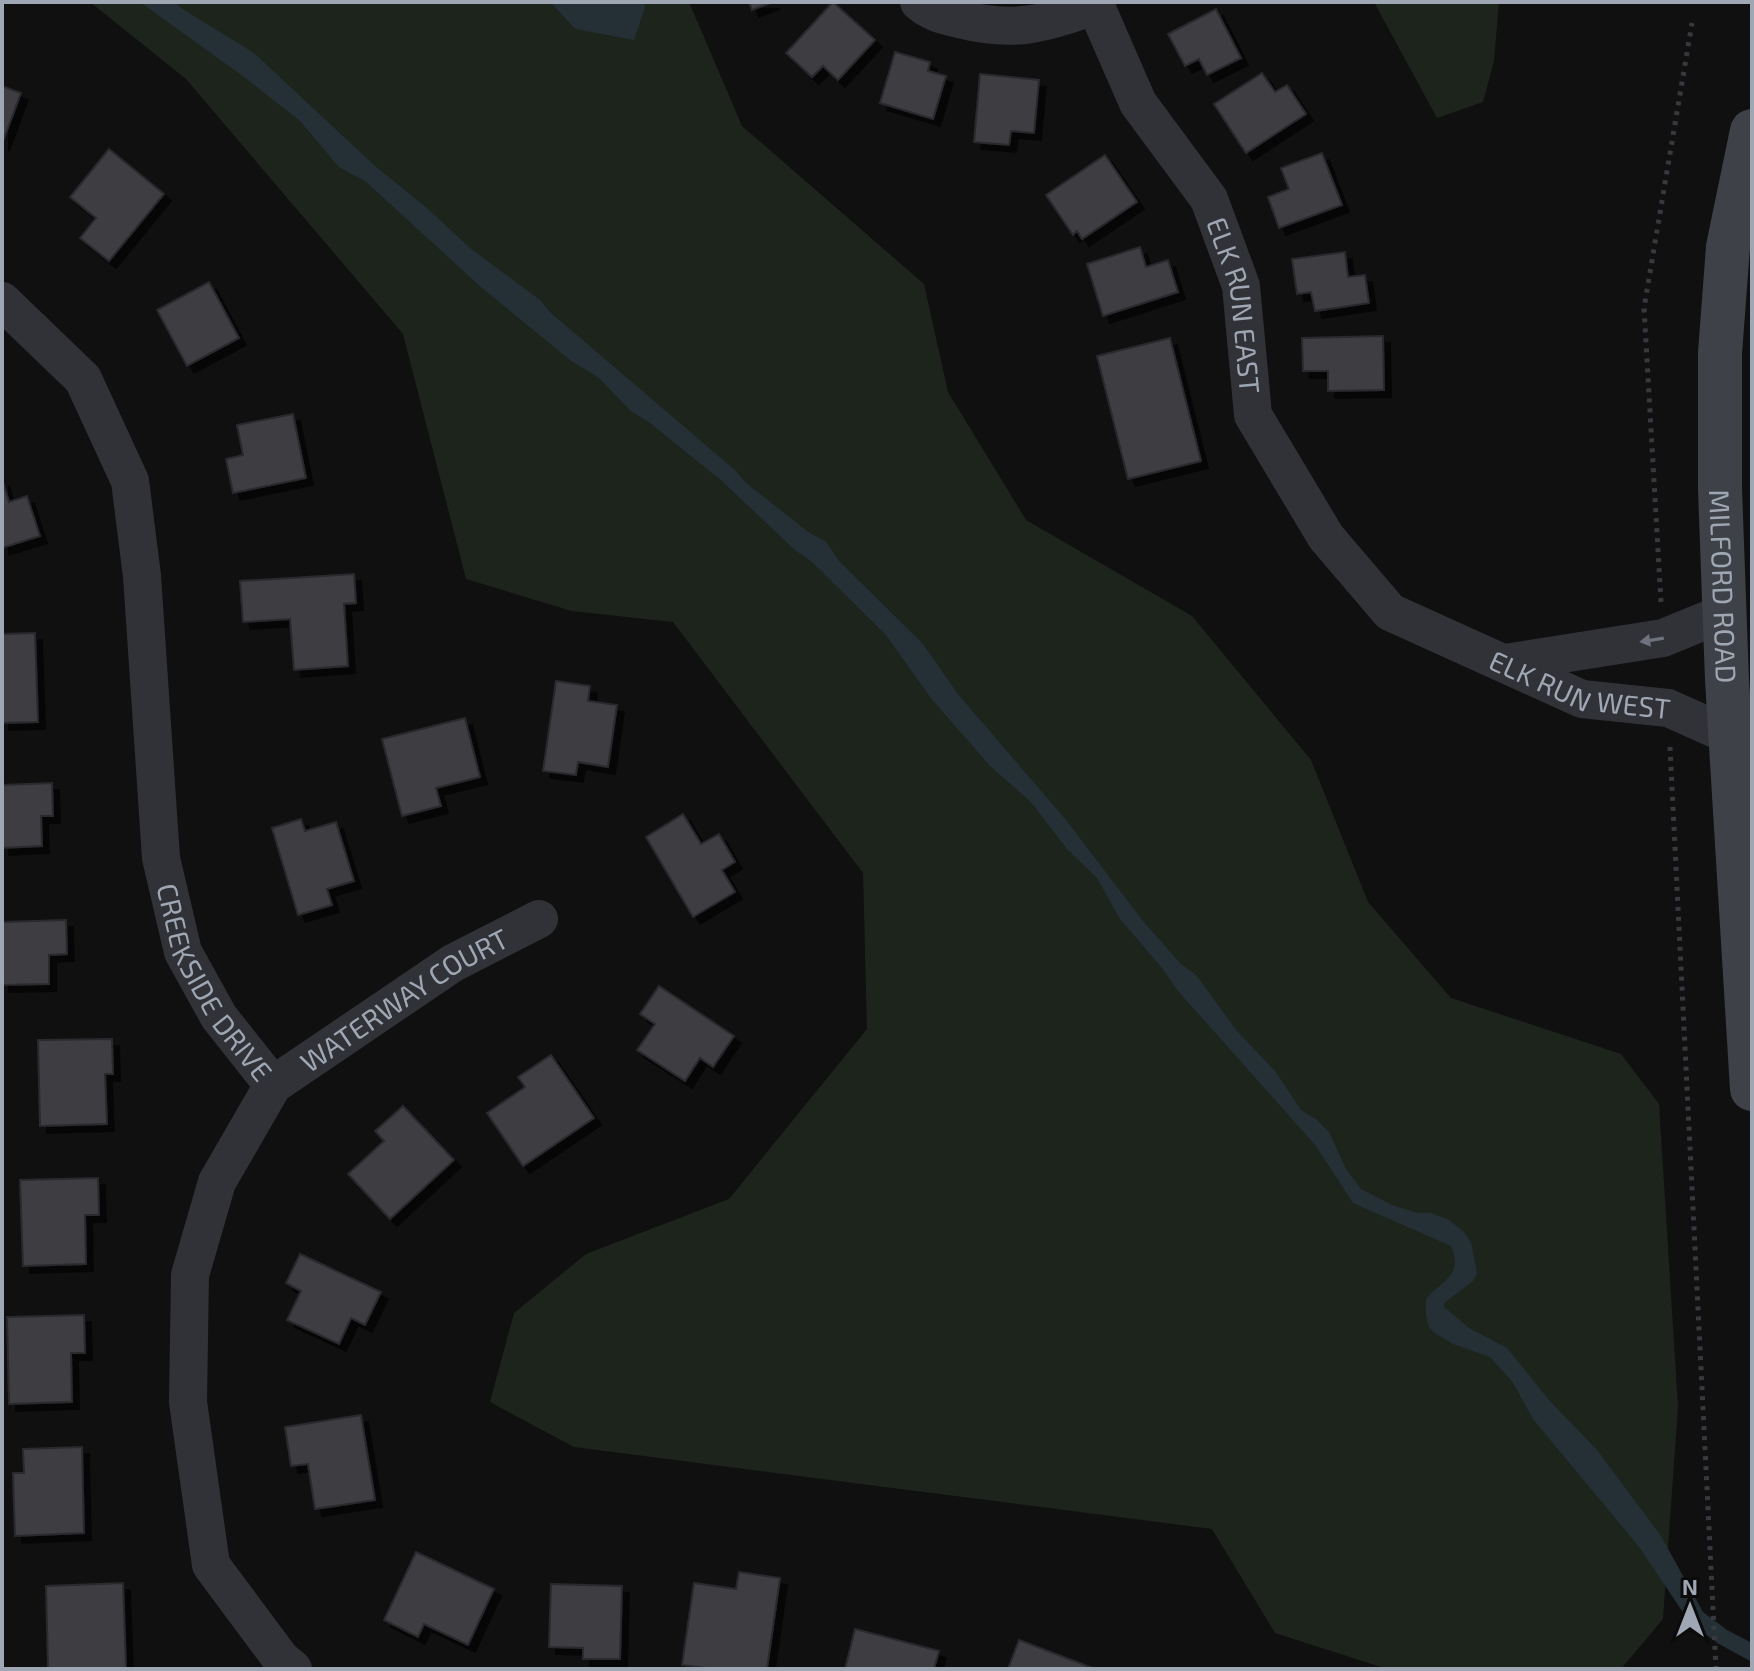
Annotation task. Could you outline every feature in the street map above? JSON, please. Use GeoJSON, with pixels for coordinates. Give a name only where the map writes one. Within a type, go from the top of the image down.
{"type":"FeatureCollection","features":[{"type":"Feature","properties":{"kind":"street","name":"ELK RUN EAST"},"geometry":{"type":"LineString","coordinates":[[919,2],[931,12],[994,27],[1048,23],[1095,4],[1138,103],[1209,199],[1241,286],[1253,415],[1326,537],[1390,612],[1505,663]]}},
{"type":"Feature","properties":{"kind":"street","name":"MILFORD ROAD"},"geometry":{"type":"LineString","coordinates":[[1752,131],[1728,247],[1720,353],[1724,613],[1752,1089]]}},
{"type":"Feature","properties":{"kind":"street","name":"CREEKSIDE DRIVE"},"geometry":{"type":"LineString","coordinates":[[2,301],[83,379],[130,481],[142,576],[161,858],[183,952],[219,1017],[273,1085],[217,1182],[190,1275],[188,1402],[211,1565],[282,1666]]}},
{"type":"Feature","properties":{"kind":"street","name":"ELK RUN WEST"},"geometry":{"type":"LineString","coordinates":[[1505,663],[1663,638],[1724,613]]}},
{"type":"Feature","properties":{"kind":"street","name":"ELK RUN WEST"},"geometry":{"type":"LineString","coordinates":[[1505,663],[1582,699],[1668,708],[1731,736]]}},
{"type":"Feature","properties":{"kind":"street","name":"WATERWAY COURT"},"geometry":{"type":"LineString","coordinates":[[273,1085],[453,963],[539,919]]}},
{"type":"Feature","properties":{"kind":"path"},"geometry":{"type":"LineString","coordinates":[[1663,638],[1644,308],[1692,23]]}},
{"type":"Feature","properties":{"kind":"path"},"geometry":{"type":"LineString","coordinates":[[1668,708],[1716,1669]]}},
{"type":"Feature","properties":{"kind":"shaded area"},"geometry":{"type":"Polygon","coordinates":[[[90,2],[550,2],[575,29],[645,7],[644,2],[689,2],[742,126],[924,284],[948,392],[1026,520],[1192,616],[1311,760],[1368,902],[1451,998],[1621,1054],[1659,1104],[1678,1407],[1663,1619],[1621,1669],[1387,1669],[1275,1633],[1212,1529],[574,1447],[490,1402],[514,1313],[586,1254],[729,1199],[867,1029],[863,873],[673,622],[572,611],[466,579],[403,334],[186,79],[90,2]]]}},
{"type":"Feature","properties":{"kind":"shaded area"},"geometry":{"type":"Polygon","coordinates":[[[140,2],[175,2],[254,53],[375,166],[470,248],[540,300],[551,313],[736,471],[746,483],[807,531],[826,542],[839,561],[923,644],[957,693],[1066,820],[1143,921],[1181,964],[1196,975],[1237,1031],[1275,1071],[1301,1110],[1329,1132],[1346,1169],[1361,1189],[1392,1205],[1449,1220],[1463,1231],[1471,1242],[1477,1273],[1473,1281],[1444,1303],[1444,1307],[1469,1328],[1507,1348],[1549,1400],[1597,1450],[1661,1536],[1703,1612],[1752,1643],[1752,1662],[1690,1623],[1640,1548],[1533,1419],[1512,1381],[1490,1357],[1453,1344],[1429,1327],[1426,1299],[1453,1271],[1455,1264],[1451,1246],[1353,1203],[1316,1146],[1178,991],[1120,919],[1097,878],[1067,849],[1030,801],[990,766],[930,697],[886,635],[811,561],[795,550],[722,481],[631,411],[598,377],[570,360],[481,287],[365,181],[339,167],[300,121],[140,2]]]}},
{"type":"Feature","properties":{"kind":"shaded area"},"geometry":{"type":"Polygon","coordinates":[[[550,2],[644,2],[645,7],[634,40],[575,29],[550,2]]]}},
{"type":"Feature","properties":{"kind":"shaded area"},"geometry":{"type":"Polygon","coordinates":[[[1374,2],[1499,2],[1494,61],[1483,102],[1437,118],[1374,2]]]}},
{"type":"Feature","properties":{"kind":"building"},"geometry":{"type":"Polygon","coordinates":[[[749,2],[773,2],[752,10],[749,2]]]}},
{"type":"Feature","properties":{"kind":"building"},"geometry":{"type":"Polygon","coordinates":[[[833,2],[875,40],[838,80],[823,66],[812,77],[786,53],[833,2]]]}},
{"type":"Feature","properties":{"kind":"building"},"geometry":{"type":"Polygon","coordinates":[[[1216,9],[1241,58],[1207,75],[1199,59],[1185,66],[1168,34],[1216,9]]]}},
{"type":"Feature","properties":{"kind":"building"},"geometry":{"type":"Polygon","coordinates":[[[895,52],[930,62],[928,71],[946,76],[933,119],[880,103],[895,52]]]}},
{"type":"Feature","properties":{"kind":"building"},"geometry":{"type":"Polygon","coordinates":[[[1262,73],[1275,92],[1287,85],[1306,114],[1246,153],[1214,104],[1262,73]]]}},
{"type":"Feature","properties":{"kind":"building"},"geometry":{"type":"Polygon","coordinates":[[[980,74],[1039,80],[1034,133],[1011,131],[1009,145],[974,142],[980,74]]]}},
{"type":"Feature","properties":{"kind":"building"},"geometry":{"type":"Polygon","coordinates":[[[2,86],[21,93],[2,144],[2,86]]]}},
{"type":"Feature","properties":{"kind":"building"},"geometry":{"type":"Polygon","coordinates":[[[109,149],[164,194],[109,261],[80,238],[96,218],[70,197],[109,149]]]}},
{"type":"Feature","properties":{"kind":"building"},"geometry":{"type":"Polygon","coordinates":[[[1322,153],[1342,205],[1279,228],[1268,197],[1289,189],[1281,168],[1322,153]]]}},
{"type":"Feature","properties":{"kind":"building"},"geometry":{"type":"Polygon","coordinates":[[[1105,155],[1137,202],[1082,239],[1077,231],[1073,235],[1046,195],[1105,155]]]}},
{"type":"Feature","properties":{"kind":"building"},"geometry":{"type":"Polygon","coordinates":[[[1140,247],[1146,267],[1168,260],[1178,292],[1103,316],[1087,264],[1140,247]]]}},
{"type":"Feature","properties":{"kind":"building"},"geometry":{"type":"Polygon","coordinates":[[[1345,252],[1348,277],[1365,275],[1369,303],[1315,311],[1311,292],[1297,294],[1292,259],[1345,252]]]}},
{"type":"Feature","properties":{"kind":"building"},"geometry":{"type":"Polygon","coordinates":[[[209,282],[239,338],[187,366],[157,310],[209,282]]]}},
{"type":"Feature","properties":{"kind":"building"},"geometry":{"type":"Polygon","coordinates":[[[1383,336],[1384,390],[1328,391],[1328,371],[1303,371],[1302,338],[1383,336]]]}},
{"type":"Feature","properties":{"kind":"building"},"geometry":{"type":"Polygon","coordinates":[[[1170,338],[1201,461],[1128,479],[1097,356],[1170,338]]]}},
{"type":"Feature","properties":{"kind":"building"},"geometry":{"type":"Polygon","coordinates":[[[293,414],[306,478],[233,493],[226,459],[243,455],[237,425],[293,414]]]}},
{"type":"Feature","properties":{"kind":"building"},"geometry":{"type":"Polygon","coordinates":[[[2,479],[9,502],[27,496],[40,536],[2,548],[2,479]]]}},
{"type":"Feature","properties":{"kind":"building"},"geometry":{"type":"Polygon","coordinates":[[[354,574],[356,603],[344,604],[348,666],[294,670],[290,619],[243,622],[240,581],[354,574]]]}},
{"type":"Feature","properties":{"kind":"building"},"geometry":{"type":"Polygon","coordinates":[[[35,633],[38,722],[2,723],[2,634],[35,633]]]}},
{"type":"Feature","properties":{"kind":"building"},"geometry":{"type":"Polygon","coordinates":[[[556,681],[590,686],[588,701],[617,705],[608,767],[578,762],[576,775],[543,771],[556,681]]]}},
{"type":"Feature","properties":{"kind":"building"},"geometry":{"type":"Polygon","coordinates":[[[465,718],[480,777],[436,788],[441,806],[402,816],[382,739],[465,718]]]}},
{"type":"Feature","properties":{"kind":"building"},"geometry":{"type":"Polygon","coordinates":[[[52,783],[53,816],[41,816],[42,846],[2,848],[2,785],[52,783]]]}},
{"type":"Feature","properties":{"kind":"building"},"geometry":{"type":"Polygon","coordinates":[[[683,814],[701,844],[719,834],[735,862],[722,870],[735,892],[693,917],[646,837],[683,814]]]}},
{"type":"Feature","properties":{"kind":"building"},"geometry":{"type":"Polygon","coordinates":[[[301,819],[305,831],[336,822],[354,881],[327,889],[332,905],[298,915],[272,828],[301,819]]]}},
{"type":"Feature","properties":{"kind":"building"},"geometry":{"type":"Polygon","coordinates":[[[66,920],[67,954],[49,955],[49,984],[2,985],[2,922],[66,920]]]}},
{"type":"Feature","properties":{"kind":"building"},"geometry":{"type":"Polygon","coordinates":[[[659,986],[734,1036],[713,1067],[700,1058],[685,1081],[637,1050],[655,1024],[640,1014],[659,986]]]}},
{"type":"Feature","properties":{"kind":"building"},"geometry":{"type":"Polygon","coordinates":[[[112,1039],[113,1074],[105,1074],[107,1124],[40,1126],[38,1040],[112,1039]]]}},
{"type":"Feature","properties":{"kind":"building"},"geometry":{"type":"Polygon","coordinates":[[[551,1055],[594,1118],[523,1166],[487,1113],[525,1087],[518,1077],[551,1055]]]}},
{"type":"Feature","properties":{"kind":"building"},"geometry":{"type":"Polygon","coordinates":[[[403,1106],[454,1160],[390,1219],[348,1174],[384,1141],[375,1131],[403,1106]]]}},
{"type":"Feature","properties":{"kind":"building"},"geometry":{"type":"Polygon","coordinates":[[[98,1178],[99,1215],[85,1215],[86,1264],[23,1266],[20,1180],[98,1178]]]}},
{"type":"Feature","properties":{"kind":"building"},"geometry":{"type":"Polygon","coordinates":[[[300,1254],[381,1292],[365,1325],[351,1318],[339,1344],[287,1320],[301,1291],[286,1283],[300,1254]]]}},
{"type":"Feature","properties":{"kind":"building"},"geometry":{"type":"Polygon","coordinates":[[[84,1315],[85,1353],[71,1353],[72,1402],[9,1404],[7,1317],[84,1315]]]}},
{"type":"Feature","properties":{"kind":"building"},"geometry":{"type":"Polygon","coordinates":[[[361,1415],[375,1500],[315,1509],[308,1464],[291,1466],[285,1427],[361,1415]]]}},
{"type":"Feature","properties":{"kind":"building"},"geometry":{"type":"Polygon","coordinates":[[[82,1447],[84,1533],[15,1536],[13,1473],[24,1473],[23,1449],[82,1447]]]}},
{"type":"Feature","properties":{"kind":"building"},"geometry":{"type":"Polygon","coordinates":[[[416,1552],[494,1589],[468,1645],[424,1624],[418,1637],[384,1620],[416,1552]]]}},
{"type":"Feature","properties":{"kind":"building"},"geometry":{"type":"Polygon","coordinates":[[[739,1572],[780,1578],[767,1669],[714,1669],[682,1665],[694,1583],[736,1589],[739,1572]]]}},
{"type":"Feature","properties":{"kind":"building"},"geometry":{"type":"Polygon","coordinates":[[[123,1583],[126,1668],[48,1669],[46,1586],[123,1583]]]}},
{"type":"Feature","properties":{"kind":"building"},"geometry":{"type":"Polygon","coordinates":[[[551,1584],[622,1586],[620,1659],[583,1659],[583,1648],[549,1647],[551,1584]]]}},
{"type":"Feature","properties":{"kind":"building"},"geometry":{"type":"Polygon","coordinates":[[[855,1629],[939,1651],[934,1669],[845,1669],[855,1629]]]}},
{"type":"Feature","properties":{"kind":"building"},"geometry":{"type":"Polygon","coordinates":[[[1019,1640],[1095,1669],[1008,1669],[1019,1640]]]}}]}
